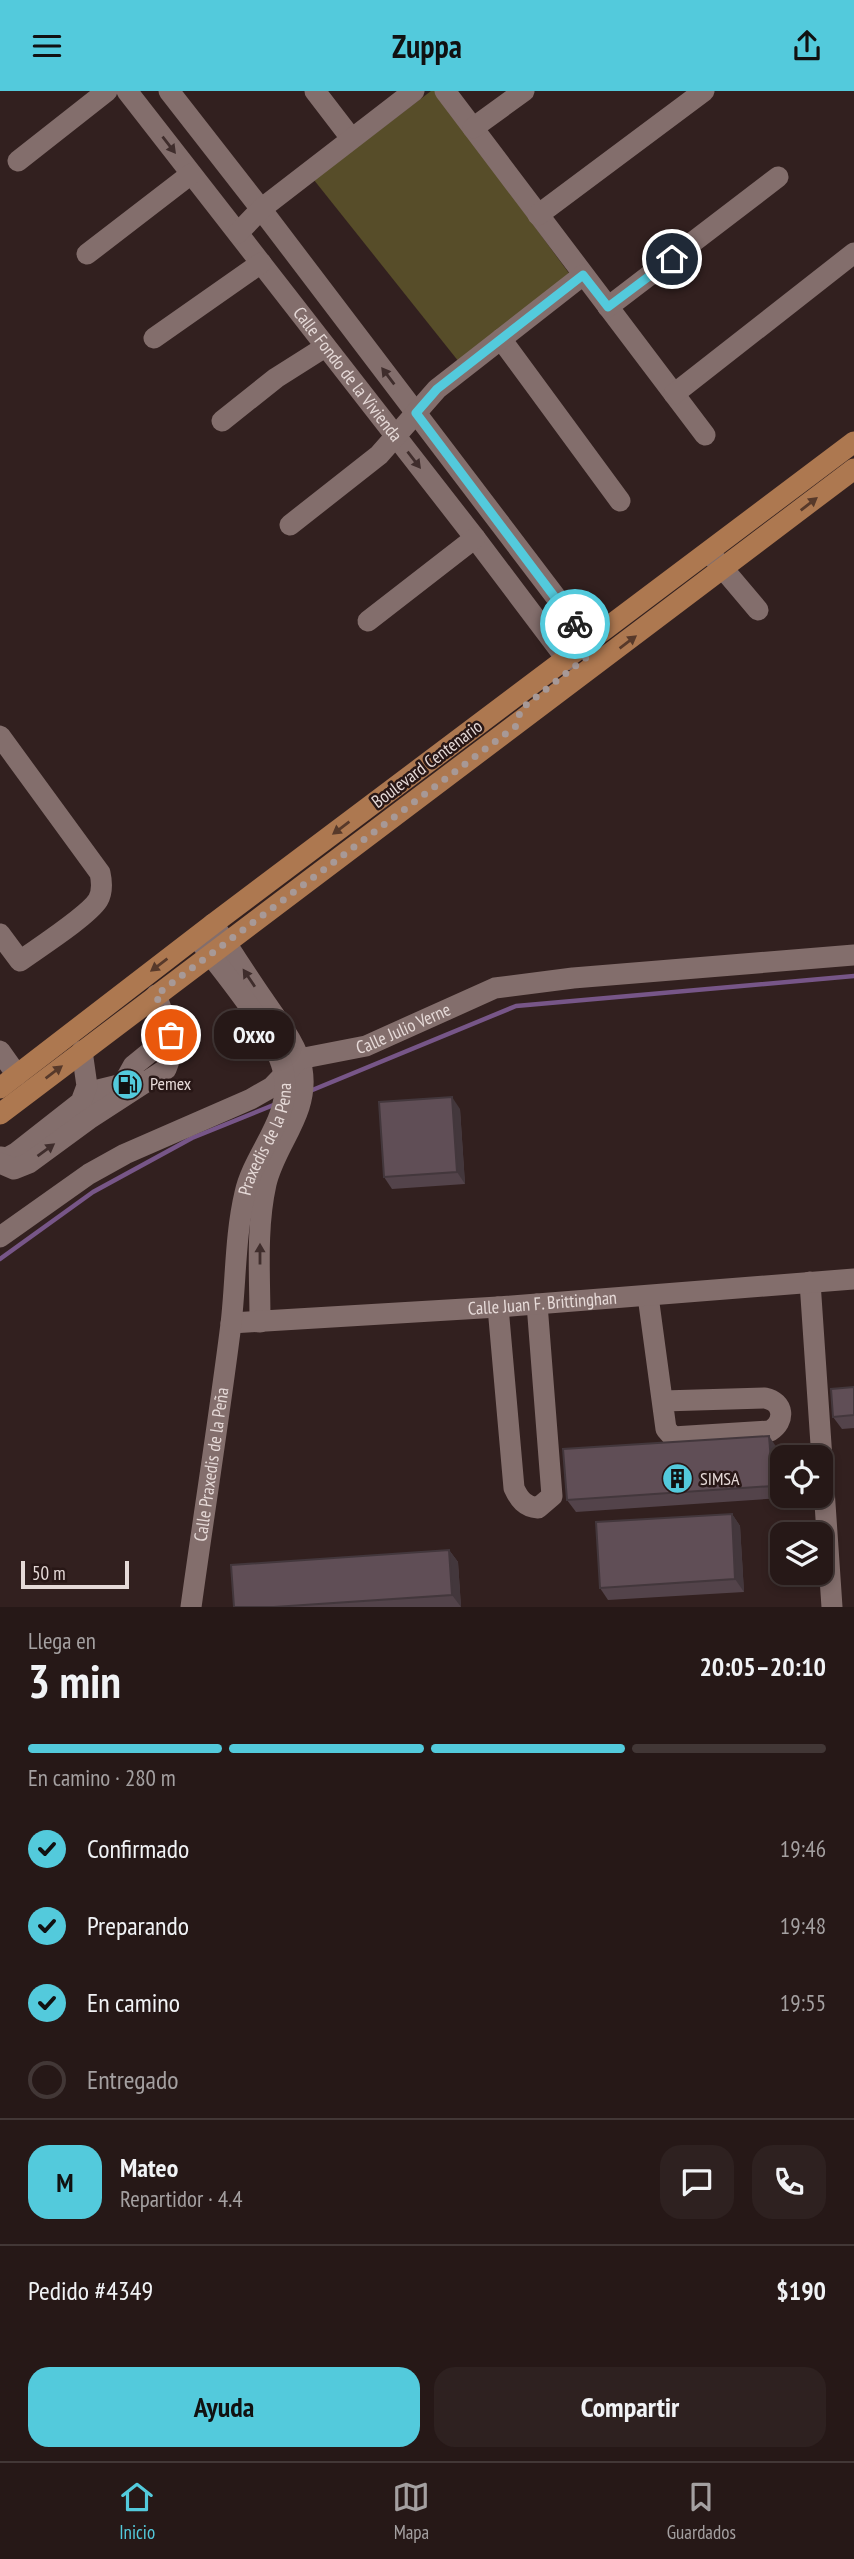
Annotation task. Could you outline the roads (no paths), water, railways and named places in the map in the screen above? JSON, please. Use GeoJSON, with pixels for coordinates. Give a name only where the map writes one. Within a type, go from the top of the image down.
{"type":"FeatureCollection","features":[{"type":"Feature","properties":{"kind":"main road","name":"Boulevard Centenario"},"geometry":{"type":"LineString","coordinates":[[4,1084],[854,442]]}},
{"type":"Feature","properties":{"kind":"main road","name":"Boulevard Centenario"},"geometry":{"type":"LineString","coordinates":[[0,1114],[854,469]]}},
{"type":"Feature","properties":{"kind":"main road"},"geometry":{"type":"LineString","coordinates":[[516,726],[521,709],[585,660],[590,642]]}},
{"type":"Feature","properties":{"kind":"main road"},"geometry":{"type":"LineString","coordinates":[[447,749],[461,767]]}},
{"type":"Feature","properties":{"kind":"main road"},"geometry":{"type":"LineString","coordinates":[[0,1102],[16,1086],[4,1084]]}},
{"type":"Feature","properties":{"kind":"street"},"geometry":{"type":"LineString","coordinates":[[18,161],[107,91]]}},
{"type":"Feature","properties":{"kind":"street","name":"Calle Fondo de la Vivienda"},"geometry":{"type":"LineString","coordinates":[[127,91],[475,538],[566,660]]}},
{"type":"Feature","properties":{"kind":"street","name":"Calle Fondo de la Vivienda"},"geometry":{"type":"LineString","coordinates":[[169,91],[590,642]]}},
{"type":"Feature","properties":{"kind":"street"},"geometry":{"type":"LineString","coordinates":[[315,91],[351,138]]}},
{"type":"Feature","properties":{"kind":"street"},"geometry":{"type":"LineString","coordinates":[[238,233],[261,209],[414,91]]}},
{"type":"Feature","properties":{"kind":"street"},"geometry":{"type":"LineString","coordinates":[[445,91],[705,435]]}},
{"type":"Feature","properties":{"kind":"street"},"geometry":{"type":"LineString","coordinates":[[473,128],[524,91]]}},
{"type":"Feature","properties":{"kind":"street"},"geometry":{"type":"LineString","coordinates":[[538,215],[704,91]]}},
{"type":"Feature","properties":{"kind":"street"},"geometry":{"type":"LineString","coordinates":[[87,254],[191,174]]}},
{"type":"Feature","properties":{"kind":"street"},"geometry":{"type":"LineString","coordinates":[[608,307],[778,177]]}},
{"type":"Feature","properties":{"kind":"street"},"geometry":{"type":"LineString","coordinates":[[674,394],[854,253]]}},
{"type":"Feature","properties":{"kind":"street"},"geometry":{"type":"LineString","coordinates":[[154,338],[261,263]]}},
{"type":"Feature","properties":{"kind":"street"},"geometry":{"type":"LineString","coordinates":[[290,525],[379,455],[437,389],[583,275]]}},
{"type":"Feature","properties":{"kind":"street"},"geometry":{"type":"LineString","coordinates":[[501,339],[620,501]]}},
{"type":"Feature","properties":{"kind":"street"},"geometry":{"type":"LineString","coordinates":[[222,421],[276,378],[325,347]]}},
{"type":"Feature","properties":{"kind":"street"},"geometry":{"type":"LineString","coordinates":[[368,621],[475,538]]}},
{"type":"Feature","properties":{"kind":"street"},"geometry":{"type":"LineString","coordinates":[[709,552],[758,610]]}},
{"type":"Feature","properties":{"kind":"street"},"geometry":{"type":"LineString","coordinates":[[0,736],[100,873],[103,885],[99,899],[89,909],[20,961],[0,934]]}},
{"type":"Feature","properties":{"kind":"street","name":"Praxedis de la Pena"},"geometry":{"type":"LineString","coordinates":[[205,930],[278,1052],[299,1108],[295,1122],[273,1165],[263,1201],[260,1233],[260,1322]]}},
{"type":"Feature","properties":{"kind":"street","name":"Praxedis de la Pena"},"geometry":{"type":"LineString","coordinates":[[217,948],[279,1023],[299,1059]]}},
{"type":"Feature","properties":{"kind":"street","name":"Calle Julio Verne"},"geometry":{"type":"LineString","coordinates":[[299,1059],[366,1046],[495,988],[573,978],[854,955]]}},
{"type":"Feature","properties":{"kind":"street"},"geometry":{"type":"LineString","coordinates":[[0,1163],[7,1168],[21,1167],[166,1069],[173,1050],[171,1035],[156,995]]}},
{"type":"Feature","properties":{"kind":"street"},"geometry":{"type":"LineString","coordinates":[[123,1084],[133,1066],[171,1035]]}},
{"type":"Feature","properties":{"kind":"street"},"geometry":{"type":"LineString","coordinates":[[0,1051],[4,1084]]}},
{"type":"Feature","properties":{"kind":"street"},"geometry":{"type":"LineString","coordinates":[[82,1051],[86,1093],[91,1104],[89,1119]]}},
{"type":"Feature","properties":{"kind":"street"},"geometry":{"type":"LineString","coordinates":[[0,1237],[89,1174],[125,1154],[251,1099],[272,1087],[290,1082],[299,1059]]}},
{"type":"Feature","properties":{"kind":"street"},"geometry":{"type":"LineString","coordinates":[[0,1157],[6,1159],[16,1153],[81,1102],[86,1093],[158,1075]]}},
{"type":"Feature","properties":{"kind":"street","name":"Praxedis de la Pena"},"geometry":{"type":"LineString","coordinates":[[231,1323],[245,1192],[278,1122],[290,1082]]}},
{"type":"Feature","properties":{"kind":"street","name":"Calle Juan F. Brittinghan"},"geometry":{"type":"LineString","coordinates":[[231,1323],[498,1307],[854,1279]]}},
{"type":"Feature","properties":{"kind":"street"},"geometry":{"type":"LineString","coordinates":[[810,1282],[832,1607]]}},
{"type":"Feature","properties":{"kind":"street"},"geometry":{"type":"LineString","coordinates":[[648,1296],[666,1429],[673,1437],[770,1431],[777,1427],[782,1416],[779,1406],[773,1400],[765,1398],[663,1401]]}},
{"type":"Feature","properties":{"kind":"street"},"geometry":{"type":"LineString","coordinates":[[498,1307],[514,1488],[519,1499],[530,1507],[538,1508],[552,1496],[537,1304]]}},
{"type":"Feature","properties":{"kind":"street","name":"Calle Praxedis de la Peña"},"geometry":{"type":"LineString","coordinates":[[191,1607],[231,1323]]}},
{"type":"Feature","properties":{"kind":"street"},"geometry":{"type":"LineString","coordinates":[[782,1416],[819,1415]]}},
{"type":"Feature","properties":{"kind":"waterway"},"geometry":{"type":"LineString","coordinates":[[310,1091],[516,1006],[854,976]]}},
{"type":"Feature","properties":{"kind":"waterway"},"geometry":{"type":"LineString","coordinates":[[0,1259],[93,1192],[192,1138],[276,1104]]}},
{"type":"Feature","properties":{"kind":"place","name":"Oxxo"},"geometry":{"type":"Point","coordinates":[171,1035]}},
{"type":"Feature","properties":{"kind":"place","name":"Pemex"},"geometry":{"type":"Point","coordinates":[127,1084]}},
{"type":"Feature","properties":{"kind":"place","name":"SIMSA"},"geometry":{"type":"Point","coordinates":[677,1479]}}]}
